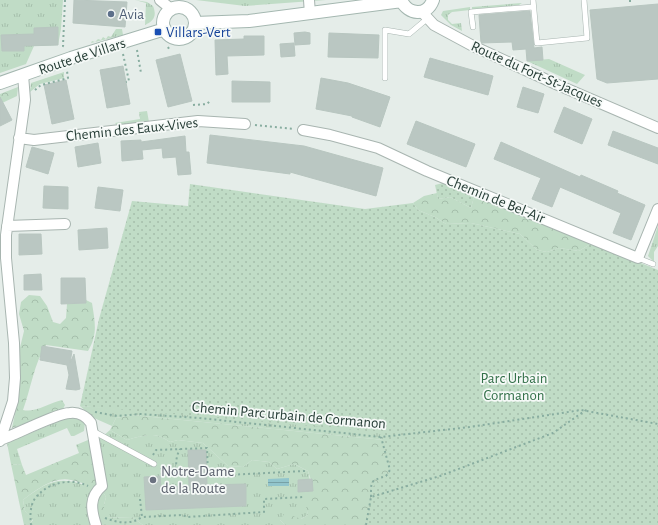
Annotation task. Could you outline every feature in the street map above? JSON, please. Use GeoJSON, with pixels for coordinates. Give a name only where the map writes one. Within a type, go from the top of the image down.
{"type":"FeatureCollection","features":[{"type":"Feature","properties":{"kind":"main road"},"geometry":{"type":"LineString","coordinates":[[195,23],[248,21],[310,14],[402,0],[409,11],[425,15],[433,0]]}},
{"type":"Feature","properties":{"kind":"main road"},"geometry":{"type":"LineString","coordinates":[[176,7],[187,9],[194,17],[195,23],[192,33],[183,38],[172,37],[165,29],[163,20],[171,9],[176,7]]}},
{"type":"Feature","properties":{"kind":"main road","name":"Route de Villars"},"geometry":{"type":"LineString","coordinates":[[0,83],[71,58],[165,29]]}},
{"type":"Feature","properties":{"kind":"street"},"geometry":{"type":"LineString","coordinates":[[160,0],[171,9]]}},
{"type":"Feature","properties":{"kind":"street"},"geometry":{"type":"LineString","coordinates":[[309,0],[310,14]]}},
{"type":"Feature","properties":{"kind":"street","name":"Route du Fort-St-Jacques"},"geometry":{"type":"LineString","coordinates":[[425,15],[434,25],[473,46],[558,85],[658,128]]}},
{"type":"Feature","properties":{"kind":"street"},"geometry":{"type":"LineString","coordinates":[[0,440],[13,401],[15,378],[14,343],[6,258],[7,226],[25,94],[23,75]]}},
{"type":"Feature","properties":{"kind":"street","name":"Chemin des Eaux-Vives"},"geometry":{"type":"LineString","coordinates":[[19,138],[34,140],[198,120],[245,124]]}},
{"type":"Feature","properties":{"kind":"street","name":"Chemin de Bel-Air"},"geometry":{"type":"LineString","coordinates":[[303,130],[330,135],[378,148],[434,174],[638,258]]}},
{"type":"Feature","properties":{"kind":"street"},"geometry":{"type":"LineString","coordinates":[[638,258],[658,209]]}},
{"type":"Feature","properties":{"kind":"street"},"geometry":{"type":"LineString","coordinates":[[7,226],[65,224]]}},
{"type":"Feature","properties":{"kind":"street"},"geometry":{"type":"LineString","coordinates":[[0,440],[65,413],[71,412],[84,416],[91,423],[102,486],[96,491],[91,501],[95,521]]}},
{"type":"Feature","properties":{"kind":"lane"},"geometry":{"type":"LineString","coordinates":[[533,0],[535,43],[587,38],[584,0]]}},
{"type":"Feature","properties":{"kind":"lane"},"geometry":{"type":"LineString","coordinates":[[472,28],[471,12],[533,6]]}},
{"type":"Feature","properties":{"kind":"lane"},"geometry":{"type":"LineString","coordinates":[[385,78],[386,30],[409,34],[425,15]]}},
{"type":"Feature","properties":{"kind":"lane"},"geometry":{"type":"LineString","coordinates":[[638,258],[653,264]]}},
{"type":"Feature","properties":{"kind":"lane"},"geometry":{"type":"LineString","coordinates":[[92,430],[151,463]]}},
{"type":"Feature","properties":{"kind":"path"},"geometry":{"type":"LineString","coordinates":[[65,0],[63,46],[68,50]]}},
{"type":"Feature","properties":{"kind":"path"},"geometry":{"type":"LineString","coordinates":[[630,0],[630,5]]}},
{"type":"Feature","properties":{"kind":"path"},"geometry":{"type":"LineString","coordinates":[[136,52],[141,73]]}},
{"type":"Feature","properties":{"kind":"path"},"geometry":{"type":"LineString","coordinates":[[123,54],[129,81],[126,82]]}},
{"type":"Feature","properties":{"kind":"path"},"geometry":{"type":"LineString","coordinates":[[25,94],[32,94],[41,85],[68,78],[67,68]]}},
{"type":"Feature","properties":{"kind":"path"},"geometry":{"type":"LineString","coordinates":[[193,104],[207,104],[210,101]]}},
{"type":"Feature","properties":{"kind":"path"},"geometry":{"type":"LineString","coordinates":[[245,124],[303,130]]}},
{"type":"Feature","properties":{"kind":"path","name":"Chemin Parc urbain de Cormanon"},"geometry":{"type":"LineString","coordinates":[[84,416],[96,412],[117,416],[140,414],[199,418],[381,437],[470,427],[573,410],[586,410],[658,424]]}},
{"type":"Feature","properties":{"kind":"path"},"geometry":{"type":"LineString","coordinates":[[370,497],[440,476],[553,433],[586,410]]}},
{"type":"Feature","properties":{"kind":"path"},"geometry":{"type":"LineString","coordinates":[[366,525],[371,484],[373,481],[386,476],[390,470],[381,437]]}},
{"type":"Feature","properties":{"kind":"path"},"geometry":{"type":"LineString","coordinates":[[186,474],[164,474],[161,468],[151,463],[156,450],[207,448],[208,476],[305,471]]}},
{"type":"Feature","properties":{"kind":"path"},"geometry":{"type":"LineString","coordinates":[[174,474],[176,470],[175,461],[180,449]]}},
{"type":"Feature","properties":{"kind":"path"},"geometry":{"type":"LineString","coordinates":[[31,525],[31,507],[34,499],[59,482],[72,481],[84,484],[96,491]]}},
{"type":"Feature","properties":{"kind":"path"},"geometry":{"type":"LineString","coordinates":[[95,521],[102,517],[116,522],[129,524],[136,523],[142,517],[183,515],[187,517],[264,512],[264,499],[304,496]]}},
{"type":"Feature","properties":{"kind":"path"},"geometry":{"type":"LineString","coordinates":[[140,499],[142,517]]}},
{"type":"Feature","properties":{"kind":"green space"},"geometry":{"type":"Polygon","coordinates":[[[0,0],[63,0],[61,29],[58,45],[34,46],[26,64],[0,73],[0,0]]]}},
{"type":"Feature","properties":{"kind":"green space"},"geometry":{"type":"Polygon","coordinates":[[[135,0],[147,2],[153,6],[155,15],[151,22],[145,25],[146,3],[135,0]]]}},
{"type":"Feature","properties":{"kind":"green space"},"geometry":{"type":"Polygon","coordinates":[[[196,0],[326,0],[245,6],[196,0]]]}},
{"type":"Feature","properties":{"kind":"green space"},"geometry":{"type":"Polygon","coordinates":[[[522,3],[519,5],[472,10],[472,7],[522,3]]]}},
{"type":"Feature","properties":{"kind":"green space"},"geometry":{"type":"Polygon","coordinates":[[[470,7],[470,10],[452,12],[448,15],[448,20],[452,24],[461,23],[462,31],[451,25],[441,15],[443,11],[470,7]]]}},
{"type":"Feature","properties":{"kind":"green space"},"geometry":{"type":"Polygon","coordinates":[[[116,29],[122,29],[123,35],[95,42],[98,39],[101,40],[103,37],[106,39],[108,36],[111,37],[116,29]]]}},
{"type":"Feature","properties":{"kind":"green space"},"geometry":{"type":"Polygon","coordinates":[[[549,59],[585,75],[577,84],[527,61],[549,59]]]}},
{"type":"Feature","properties":{"kind":"green space"},"geometry":{"type":"Polygon","coordinates":[[[64,72],[64,78],[40,84],[30,92],[31,83],[64,72]]]}},
{"type":"Feature","properties":{"kind":"green space"},"geometry":{"type":"Polygon","coordinates":[[[18,87],[17,96],[0,104],[0,94],[18,87]]]}},
{"type":"Feature","properties":{"kind":"green space"},"geometry":{"type":"Polygon","coordinates":[[[147,111],[149,122],[118,126],[115,123],[140,119],[139,112],[147,111]]]}},
{"type":"Feature","properties":{"kind":"green space"},"geometry":{"type":"Polygon","coordinates":[[[443,183],[474,197],[471,208],[450,197],[438,199],[435,185],[443,183]]]}},
{"type":"Feature","properties":{"kind":"green space","name":"Parc Urbain Cormanon"},"geometry":{"type":"Polygon","coordinates":[[[190,184],[365,209],[413,203],[418,210],[435,217],[446,224],[471,223],[520,234],[537,250],[547,252],[559,248],[579,251],[592,243],[658,270],[658,525],[365,525],[372,487],[392,474],[380,432],[80,406],[99,319],[132,201],[188,206],[190,184]]]}},
{"type":"Feature","properties":{"kind":"green space"},"geometry":{"type":"Polygon","coordinates":[[[437,193],[438,199],[450,197],[471,208],[474,197],[592,243],[579,251],[559,248],[547,252],[537,250],[520,234],[471,223],[446,224],[435,217],[418,210],[413,203],[424,196],[437,193]]]}},
{"type":"Feature","properties":{"kind":"green space"},"geometry":{"type":"Polygon","coordinates":[[[658,226],[658,246],[654,252],[654,262],[648,256],[658,226]]]}},
{"type":"Feature","properties":{"kind":"green space"},"geometry":{"type":"Polygon","coordinates":[[[29,295],[40,296],[47,306],[53,322],[60,324],[66,318],[67,304],[86,303],[86,300],[92,303],[95,328],[93,339],[88,351],[46,345],[42,352],[23,410],[28,411],[37,409],[62,400],[65,405],[62,411],[12,428],[18,400],[18,356],[24,331],[19,314],[21,302],[29,295]]]}},
{"type":"Feature","properties":{"kind":"green space"},"geometry":{"type":"Polygon","coordinates":[[[80,406],[658,429],[384,440],[132,415],[116,418],[112,426],[94,418],[80,406]]]}},
{"type":"Feature","properties":{"kind":"green space"},"geometry":{"type":"Polygon","coordinates":[[[132,415],[384,440],[544,427],[366,525],[285,525],[280,520],[285,513],[301,519],[308,515],[306,506],[299,495],[303,487],[311,480],[308,471],[294,464],[277,469],[269,462],[252,460],[243,467],[228,466],[203,443],[178,440],[170,442],[154,435],[127,440],[110,430],[116,418],[132,415]]]}},
{"type":"Feature","properties":{"kind":"green space"},"geometry":{"type":"Polygon","coordinates":[[[75,417],[85,423],[84,431],[71,436],[67,428],[17,449],[22,465],[11,464],[7,443],[64,419],[75,417]]]}},
{"type":"Feature","properties":{"kind":"green space"},"geometry":{"type":"Polygon","coordinates":[[[110,430],[127,440],[154,435],[170,442],[178,440],[203,443],[228,466],[243,467],[252,460],[269,462],[277,469],[294,464],[308,471],[310,482],[307,503],[308,515],[301,519],[280,520],[285,525],[143,525],[132,517],[104,518],[104,505],[106,497],[103,492],[99,493],[94,525],[29,525],[33,520],[25,511],[23,500],[44,486],[58,481],[74,482],[84,485],[96,442],[110,430]]]}},
{"type":"Feature","properties":{"kind":"green space"},"geometry":{"type":"Polygon","coordinates":[[[88,440],[96,442],[99,483],[87,484],[65,479],[46,485],[23,500],[25,511],[33,519],[29,525],[24,525],[11,464],[22,465],[26,475],[79,453],[76,445],[88,440]]]}},
{"type":"Feature","properties":{"kind":"green space"},"geometry":{"type":"Polygon","coordinates":[[[99,492],[103,492],[106,497],[104,505],[104,518],[132,517],[143,525],[94,525],[84,510],[89,498],[99,492]]]}},
{"type":"Feature","properties":{"kind":"water"},"geometry":{"type":"Polygon","coordinates":[[[289,478],[289,486],[268,486],[268,479],[289,478]]]}},
{"type":"Feature","properties":{"kind":"building"},"geometry":{"type":"Polygon","coordinates":[[[74,0],[127,2],[125,27],[73,23],[74,0]]]}},
{"type":"Feature","properties":{"kind":"building"},"geometry":{"type":"Polygon","coordinates":[[[658,4],[658,79],[607,83],[597,79],[590,10],[658,4]]]}},
{"type":"Feature","properties":{"kind":"building"},"geometry":{"type":"Polygon","coordinates":[[[530,11],[534,48],[542,47],[543,60],[527,61],[526,49],[513,50],[512,42],[481,43],[479,15],[530,11]]]}},
{"type":"Feature","properties":{"kind":"building"},"geometry":{"type":"Polygon","coordinates":[[[58,27],[58,45],[24,46],[24,51],[2,51],[1,35],[34,34],[34,28],[58,27]]]}},
{"type":"Feature","properties":{"kind":"building"},"geometry":{"type":"Polygon","coordinates":[[[294,33],[310,33],[310,44],[295,45],[294,33]]]}},
{"type":"Feature","properties":{"kind":"building"},"geometry":{"type":"Polygon","coordinates":[[[329,33],[379,35],[378,58],[328,57],[329,33]]]}},
{"type":"Feature","properties":{"kind":"building"},"geometry":{"type":"Polygon","coordinates":[[[244,36],[264,36],[264,55],[227,56],[228,74],[216,75],[215,40],[244,39],[244,36]]]}},
{"type":"Feature","properties":{"kind":"building"},"geometry":{"type":"Polygon","coordinates":[[[294,43],[295,56],[281,57],[280,44],[294,43]]]}},
{"type":"Feature","properties":{"kind":"building"},"geometry":{"type":"Polygon","coordinates":[[[180,54],[192,101],[168,107],[156,60],[180,54]]]}},
{"type":"Feature","properties":{"kind":"building"},"geometry":{"type":"Polygon","coordinates":[[[430,58],[493,76],[488,95],[424,77],[430,58]]]}},
{"type":"Feature","properties":{"kind":"building"},"geometry":{"type":"Polygon","coordinates":[[[123,66],[130,104],[107,108],[100,70],[123,66]]]}},
{"type":"Feature","properties":{"kind":"building"},"geometry":{"type":"Polygon","coordinates":[[[321,78],[348,83],[390,97],[380,127],[352,116],[316,109],[321,78]]]}},
{"type":"Feature","properties":{"kind":"building"},"geometry":{"type":"Polygon","coordinates":[[[66,80],[74,119],[52,124],[44,85],[66,80]]]}},
{"type":"Feature","properties":{"kind":"building"},"geometry":{"type":"Polygon","coordinates":[[[232,81],[270,82],[270,102],[232,102],[232,81]]]}},
{"type":"Feature","properties":{"kind":"building"},"geometry":{"type":"Polygon","coordinates":[[[523,87],[544,94],[538,113],[517,107],[523,87]]]}},
{"type":"Feature","properties":{"kind":"building"},"geometry":{"type":"Polygon","coordinates":[[[0,97],[12,120],[0,126],[0,97]]]}},
{"type":"Feature","properties":{"kind":"building"},"geometry":{"type":"Polygon","coordinates":[[[564,107],[592,119],[582,144],[554,132],[564,107]]]}},
{"type":"Feature","properties":{"kind":"building"},"geometry":{"type":"Polygon","coordinates":[[[416,121],[475,144],[466,167],[407,144],[416,121]]]}},
{"type":"Feature","properties":{"kind":"building"},"geometry":{"type":"Polygon","coordinates":[[[613,131],[658,148],[658,164],[608,145],[613,131]]]}},
{"type":"Feature","properties":{"kind":"building"},"geometry":{"type":"Polygon","coordinates":[[[210,135],[304,146],[383,168],[376,196],[290,172],[290,174],[207,163],[210,135]]]}},
{"type":"Feature","properties":{"kind":"building"},"geometry":{"type":"Polygon","coordinates":[[[185,136],[186,152],[189,152],[191,174],[178,175],[176,157],[163,158],[162,148],[142,150],[143,159],[122,161],[121,141],[141,140],[141,142],[185,136]]]}},
{"type":"Feature","properties":{"kind":"building"},"geometry":{"type":"Polygon","coordinates":[[[501,142],[580,177],[581,175],[618,191],[617,193],[645,205],[631,240],[613,233],[621,213],[560,187],[552,207],[532,199],[541,178],[494,159],[501,142]]]}},
{"type":"Feature","properties":{"kind":"building"},"geometry":{"type":"Polygon","coordinates":[[[98,143],[101,163],[78,167],[75,147],[98,143]]]}},
{"type":"Feature","properties":{"kind":"building"},"geometry":{"type":"Polygon","coordinates":[[[32,147],[54,153],[48,174],[26,167],[32,147]]]}},
{"type":"Feature","properties":{"kind":"building"},"geometry":{"type":"Polygon","coordinates":[[[44,186],[68,187],[68,209],[43,208],[44,186]]]}},
{"type":"Feature","properties":{"kind":"building"},"geometry":{"type":"Polygon","coordinates":[[[98,187],[123,190],[120,211],[95,208],[98,187]]]}},
{"type":"Feature","properties":{"kind":"building"},"geometry":{"type":"Polygon","coordinates":[[[107,228],[108,248],[79,250],[78,230],[107,228]]]}},
{"type":"Feature","properties":{"kind":"building"},"geometry":{"type":"Polygon","coordinates":[[[19,234],[41,234],[42,254],[19,255],[19,234]]]}},
{"type":"Feature","properties":{"kind":"building"},"geometry":{"type":"Polygon","coordinates":[[[41,274],[42,290],[24,290],[24,275],[41,274]]]}},
{"type":"Feature","properties":{"kind":"building"},"geometry":{"type":"Polygon","coordinates":[[[61,278],[85,278],[86,303],[61,304],[61,278]]]}},
{"type":"Feature","properties":{"kind":"building"},"geometry":{"type":"Polygon","coordinates":[[[42,346],[72,351],[70,363],[74,354],[80,389],[66,389],[69,375],[67,365],[40,360],[42,346]]]}},
{"type":"Feature","properties":{"kind":"building","name":"Notre-Dame de la Route"},"geometry":{"type":"Polygon","coordinates":[[[188,450],[206,450],[207,485],[246,484],[246,506],[146,510],[144,477],[160,476],[161,487],[189,486],[188,450]]]}},
{"type":"Feature","properties":{"kind":"building"},"geometry":{"type":"Polygon","coordinates":[[[312,479],[313,491],[298,492],[298,480],[312,479]]]}},
{"type":"Feature","properties":{"kind":"place","name":"Avia"},"geometry":{"type":"Point","coordinates":[111,14]}},
{"type":"Feature","properties":{"kind":"place","name":"Villars-Vert"},"geometry":{"type":"Point","coordinates":[158,32]}},
{"type":"Feature","properties":{"kind":"place","name":"Notre-Dame de la Route"},"geometry":{"type":"Point","coordinates":[153,480]}}]}
